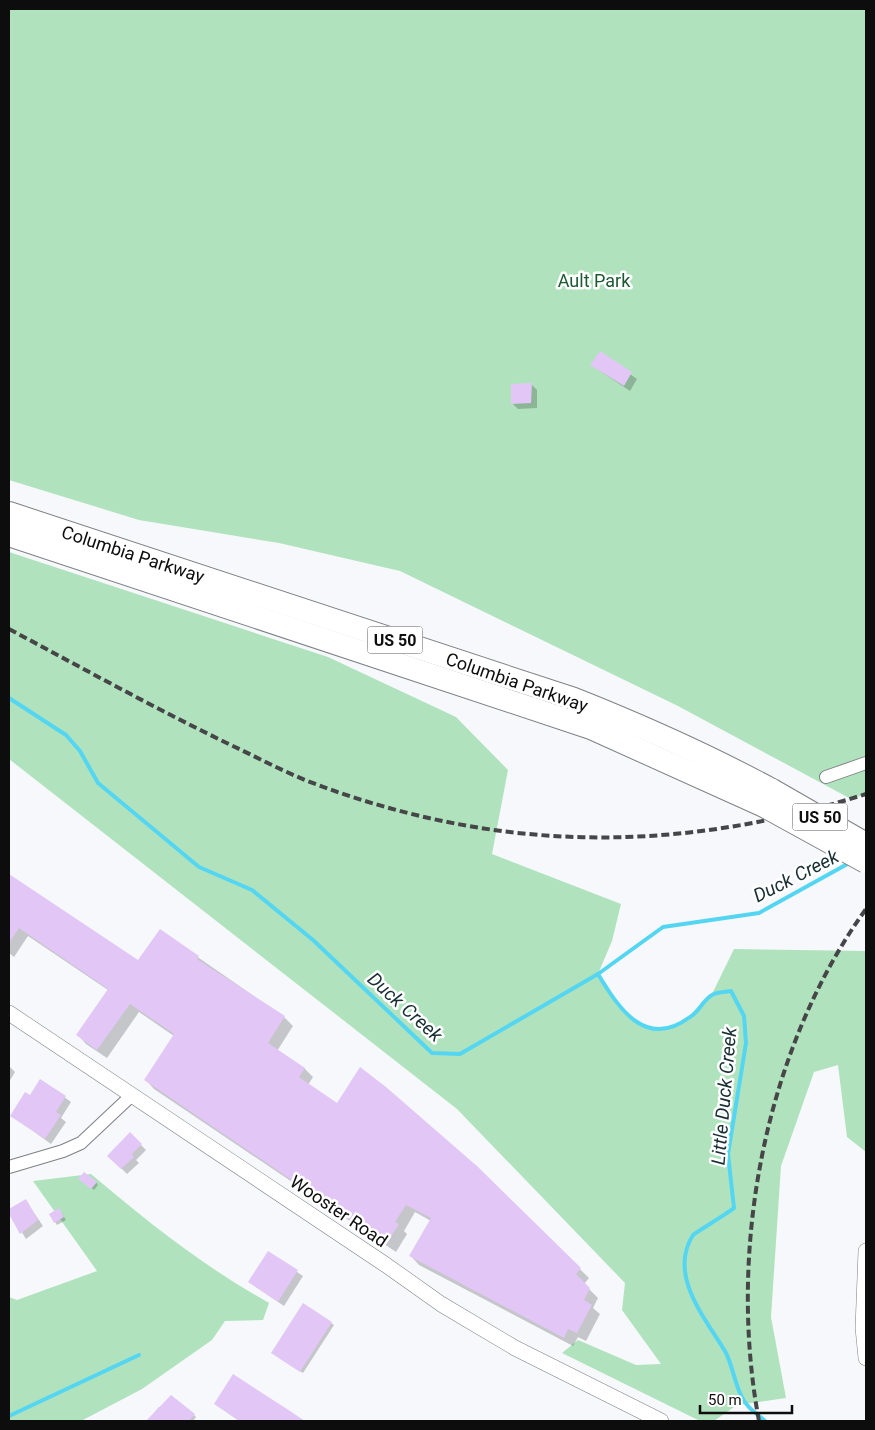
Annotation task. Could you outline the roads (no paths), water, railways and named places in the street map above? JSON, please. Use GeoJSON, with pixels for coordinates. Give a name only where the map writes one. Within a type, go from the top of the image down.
{"type":"FeatureCollection","features":[{"type":"Feature","properties":{"kind":"highway","name":"Columbia Parkway"},"geometry":{"type":"LineString","coordinates":[[9,513],[574,699],[654,731],[718,761],[768,798],[866,862]]}},
{"type":"Feature","properties":{"kind":"highway","name":"Columbia Parkway"},"geometry":{"type":"LineString","coordinates":[[9,535],[591,728],[768,798],[866,844]]}},
{"type":"Feature","properties":{"kind":"street"},"geometry":{"type":"LineString","coordinates":[[826,777],[866,763]]}},
{"type":"Feature","properties":{"kind":"street","name":"Wooster Road"},"geometry":{"type":"LineString","coordinates":[[9,1013],[386,1265],[440,1304],[515,1348],[660,1421]]}},
{"type":"Feature","properties":{"kind":"street"},"geometry":{"type":"LineString","coordinates":[[9,1167],[63,1151],[81,1143],[131,1096]]}},
{"type":"Feature","properties":{"kind":"street"},"geometry":{"type":"LineString","coordinates":[[866,1251],[863,1328],[866,1358]]}},
{"type":"Feature","properties":{"kind":"waterway","name":"Duck Creek"},"geometry":{"type":"LineString","coordinates":[[9,698],[66,735],[80,751],[98,783],[199,867],[252,890],[313,940],[432,1053],[460,1054],[598,974],[663,927],[759,913],[851,862]]}},
{"type":"Feature","properties":{"kind":"waterway","name":"Little Duck Creek"},"geometry":{"type":"LineString","coordinates":[[598,974],[625,1012],[635,1021],[647,1027],[660,1029],[674,1026],[693,1015],[712,995],[731,991],[744,1016],[746,1043],[728,1154],[734,1208],[693,1235],[686,1250],[685,1266],[687,1282],[693,1297],[729,1359],[744,1401],[765,1421]]}},
{"type":"Feature","properties":{"kind":"waterway"},"geometry":{"type":"LineString","coordinates":[[9,1416],[139,1355]]}},
{"type":"Feature","properties":{"kind":"railway"},"geometry":{"type":"LineString","coordinates":[[9,629],[178,719],[305,780],[375,804],[445,822],[515,833],[584,837],[654,836],[724,828],[795,814],[866,794]]}},
{"type":"Feature","properties":{"kind":"railway"},"geometry":{"type":"LineString","coordinates":[[759,1421],[750,1356],[748,1290],[752,1222],[762,1154],[779,1088],[802,1025],[831,965],[866,909]]}},
{"type":"Feature","properties":{"kind":"park label","name":"Ault Park"},"geometry":{"type":"Point","coordinates":[594,280]}}]}
